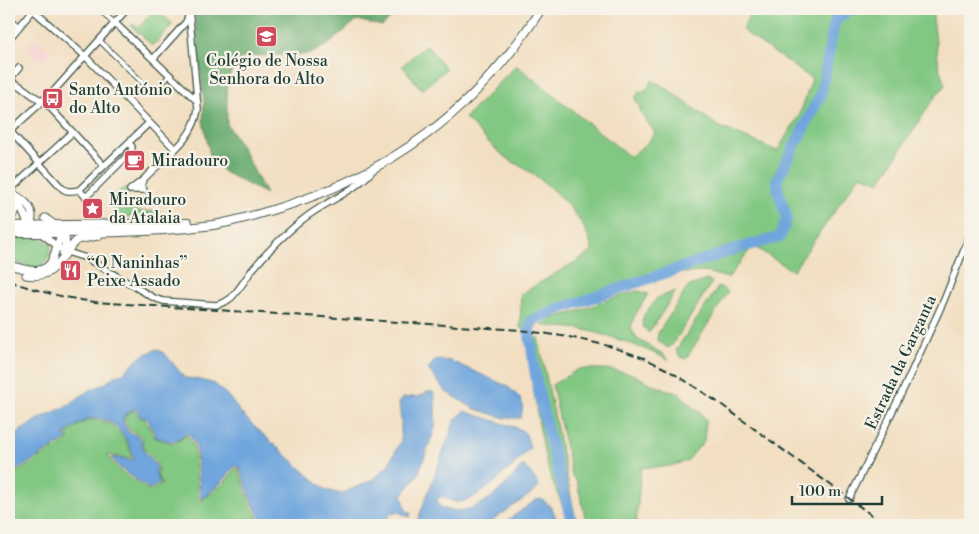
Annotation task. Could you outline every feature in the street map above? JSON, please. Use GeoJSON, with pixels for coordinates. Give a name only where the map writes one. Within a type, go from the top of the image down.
{"type":"FeatureCollection","features":[{"type":"Feature","properties":{"kind":"main road"},"geometry":{"type":"LineString","coordinates":[[9,232],[39,233],[66,244],[132,232],[215,224],[248,217],[323,193],[353,180],[408,148],[455,112],[482,86],[510,53],[541,9]]}},
{"type":"Feature","properties":{"kind":"main road"},"geometry":{"type":"LineString","coordinates":[[9,226],[28,224],[197,223],[248,217]]}},
{"type":"Feature","properties":{"kind":"street"},"geometry":{"type":"LineString","coordinates":[[9,39],[33,9],[85,56],[175,149]]}},
{"type":"Feature","properties":{"kind":"street"},"geometry":{"type":"LineString","coordinates":[[98,9],[197,101]]}},
{"type":"Feature","properties":{"kind":"street"},"geometry":{"type":"LineString","coordinates":[[127,9],[44,101],[9,131],[64,190],[79,190],[149,123]]}},
{"type":"Feature","properties":{"kind":"street"},"geometry":{"type":"LineString","coordinates":[[153,59],[182,26],[189,12]]}},
{"type":"Feature","properties":{"kind":"street"},"geometry":{"type":"LineString","coordinates":[[143,180],[142,186],[144,190],[130,190],[184,140],[195,124],[198,110],[189,12]]}},
{"type":"Feature","properties":{"kind":"street"},"geometry":{"type":"LineString","coordinates":[[9,18],[19,27]]}},
{"type":"Feature","properties":{"kind":"street"},"geometry":{"type":"LineString","coordinates":[[182,26],[191,29]]}},
{"type":"Feature","properties":{"kind":"street"},"geometry":{"type":"LineString","coordinates":[[99,40],[150,90],[157,89],[170,76]]}},
{"type":"Feature","properties":{"kind":"street"},"geometry":{"type":"LineString","coordinates":[[19,68],[9,81],[14,82],[34,98],[44,101],[104,166]]}},
{"type":"Feature","properties":{"kind":"street"},"geometry":{"type":"LineString","coordinates":[[9,195],[73,132]]}},
{"type":"Feature","properties":{"kind":"street"},"geometry":{"type":"LineString","coordinates":[[79,190],[86,197],[132,151],[132,147],[128,143]]}},
{"type":"Feature","properties":{"kind":"street"},"geometry":{"type":"LineString","coordinates":[[9,265],[32,271],[44,269],[53,260],[59,236],[66,244],[86,258],[154,298],[163,301],[216,305],[225,302],[236,292],[263,258],[300,221],[365,180],[375,168]]}},
{"type":"Feature","properties":{"kind":"street"},"geometry":{"type":"LineString","coordinates":[[9,195],[24,201],[35,212],[53,224],[66,244]]}},
{"type":"Feature","properties":{"kind":"street"},"geometry":{"type":"LineString","coordinates":[[9,195],[16,211],[15,216],[9,220]]}},
{"type":"Feature","properties":{"kind":"street"},"geometry":{"type":"LineString","coordinates":[[9,195],[19,204],[32,229],[56,245],[66,244],[83,237],[132,232]]}},
{"type":"Feature","properties":{"kind":"street"},"geometry":{"type":"LineString","coordinates":[[9,232],[19,230],[32,219],[32,214],[24,201]]}},
{"type":"Feature","properties":{"kind":"street"},"geometry":{"type":"LineString","coordinates":[[45,218],[71,224]]}},
{"type":"Feature","properties":{"kind":"street"},"geometry":{"type":"LineString","coordinates":[[9,269],[23,274],[41,276],[47,273],[58,263],[66,244],[67,228],[115,227],[147,223]]}},
{"type":"Feature","properties":{"kind":"street","name":"Estrada da Garganta"},"geometry":{"type":"LineString","coordinates":[[849,499],[916,362],[944,300],[970,235]]}},
{"type":"Feature","properties":{"kind":"shaded area"},"geometry":{"type":"Polygon","coordinates":[[[34,38],[52,53],[42,61],[39,61],[25,49],[34,38]]]}},
{"type":"Feature","properties":{"kind":"green space"},"geometry":{"type":"Polygon","coordinates":[[[155,9],[173,24],[153,46],[131,26],[133,24],[138,28],[155,9]]]}},
{"type":"Feature","properties":{"kind":"green space","name":"Colégio de Nossa Senhora do Alto"},"geometry":{"type":"Polygon","coordinates":[[[194,9],[393,9],[395,15],[382,26],[357,20],[329,44],[310,54],[248,56],[235,61],[227,84],[227,124],[243,149],[266,194],[224,172],[211,160],[203,121],[204,102],[194,9]]]}},
{"type":"Feature","properties":{"kind":"green space"},"geometry":{"type":"Polygon","coordinates":[[[752,9],[932,9],[939,67],[945,85],[932,101],[880,182],[860,175],[793,271],[753,246],[728,278],[706,272],[681,273],[543,315],[533,331],[520,328],[521,294],[592,252],[590,240],[578,218],[550,187],[499,152],[465,118],[516,65],[630,157],[646,144],[655,133],[642,114],[635,98],[639,92],[647,89],[652,80],[718,126],[777,151],[800,114],[812,79],[742,30],[752,9]]]}},
{"type":"Feature","properties":{"kind":"green space"},"geometry":{"type":"Polygon","coordinates":[[[426,45],[446,69],[422,90],[402,66],[426,45]]]}},
{"type":"Feature","properties":{"kind":"green space"},"geometry":{"type":"Polygon","coordinates":[[[125,187],[129,194],[126,195],[126,198],[123,198],[124,209],[138,210],[138,212],[159,211],[159,216],[113,217],[113,196],[125,187]]]}},
{"type":"Feature","properties":{"kind":"green space"},"geometry":{"type":"Polygon","coordinates":[[[9,237],[31,237],[51,244],[47,261],[38,267],[31,267],[9,260],[9,237]]]}},
{"type":"Feature","properties":{"kind":"green space"},"geometry":{"type":"Polygon","coordinates":[[[706,280],[712,282],[673,344],[668,348],[657,340],[658,333],[688,287],[706,280]]]}},
{"type":"Feature","properties":{"kind":"green space"},"geometry":{"type":"Polygon","coordinates":[[[719,286],[728,292],[686,359],[679,356],[676,350],[719,286]]]}},
{"type":"Feature","properties":{"kind":"green space"},"geometry":{"type":"Polygon","coordinates":[[[638,291],[648,294],[634,317],[631,328],[637,339],[663,354],[669,360],[637,346],[604,335],[581,329],[542,325],[555,318],[638,291]]]}},
{"type":"Feature","properties":{"kind":"green space"},"geometry":{"type":"Polygon","coordinates":[[[676,291],[649,333],[644,328],[642,322],[644,315],[657,298],[676,291]]]}},
{"type":"Feature","properties":{"kind":"green space"},"geometry":{"type":"Polygon","coordinates":[[[538,337],[577,525],[569,525],[549,472],[544,449],[528,340],[538,337]]]}},
{"type":"Feature","properties":{"kind":"green space"},"geometry":{"type":"Polygon","coordinates":[[[579,369],[606,369],[632,374],[656,386],[680,394],[706,419],[704,441],[687,461],[670,466],[641,468],[636,525],[587,525],[577,482],[572,476],[552,385],[579,369]]]}},
{"type":"Feature","properties":{"kind":"green space"},"geometry":{"type":"Polygon","coordinates":[[[135,410],[139,417],[146,420],[155,438],[173,444],[187,435],[194,446],[199,503],[223,484],[235,469],[238,468],[250,503],[262,525],[14,525],[9,516],[9,477],[69,440],[67,434],[84,422],[91,420],[106,422],[113,426],[124,438],[132,458],[107,455],[119,470],[150,491],[162,484],[157,475],[158,466],[145,449],[141,437],[130,431],[125,422],[125,416],[135,410]]]}},
{"type":"Feature","properties":{"kind":"water"},"geometry":{"type":"Polygon","coordinates":[[[157,349],[165,354],[185,378],[215,384],[256,428],[307,474],[326,490],[341,494],[374,479],[388,465],[401,441],[399,403],[403,398],[421,396],[427,392],[433,392],[435,396],[435,428],[418,475],[402,495],[406,510],[411,513],[410,517],[398,512],[392,512],[388,517],[387,525],[264,525],[252,502],[239,466],[234,467],[222,482],[201,500],[196,445],[188,433],[172,442],[156,437],[148,419],[140,416],[136,408],[124,415],[123,422],[129,433],[140,438],[145,452],[156,466],[156,475],[160,483],[150,489],[120,468],[111,457],[134,460],[125,437],[119,430],[113,424],[97,418],[89,419],[77,425],[65,434],[67,439],[9,475],[9,438],[39,419],[67,406],[88,391],[106,383],[115,375],[122,374],[140,357],[157,349]]]}},
{"type":"Feature","properties":{"kind":"water"},"geometry":{"type":"Polygon","coordinates":[[[435,360],[451,361],[507,386],[519,397],[523,405],[521,418],[505,418],[475,409],[446,392],[428,369],[435,360]]]}},
{"type":"Feature","properties":{"kind":"water"},"geometry":{"type":"Polygon","coordinates":[[[464,411],[520,429],[526,434],[530,448],[496,481],[476,496],[457,502],[442,496],[437,500],[439,506],[449,510],[472,508],[492,497],[523,465],[539,486],[535,491],[486,525],[416,525],[455,420],[464,411]]]}},
{"type":"Feature","properties":{"kind":"water"},"geometry":{"type":"Polygon","coordinates":[[[541,499],[553,510],[556,525],[501,525],[536,500],[541,499]]]}},
{"type":"Feature","properties":{"kind":"waterway"},"geometry":{"type":"LineString","coordinates":[[572,525],[539,395],[529,328],[531,321],[562,308],[739,248],[780,237],[787,218],[779,194],[777,180],[821,94],[835,20],[851,9]]}},
{"type":"Feature","properties":{"kind":"railway"},"geometry":{"type":"LineString","coordinates":[[9,281],[51,294],[95,302],[520,330],[569,337],[609,346],[644,358],[689,383],[722,405],[885,525]]}},
{"type":"Feature","properties":{"kind":"place","name":"Colégio de Nossa Senhora do Alto"},"geometry":{"type":"Point","coordinates":[267,36]}},
{"type":"Feature","properties":{"kind":"place","name":"Santo António do Alto"},"geometry":{"type":"Point","coordinates":[53,98]}},
{"type":"Feature","properties":{"kind":"place","name":"Miradouro"},"geometry":{"type":"Point","coordinates":[135,160]}},
{"type":"Feature","properties":{"kind":"place","name":"Miradouro da Atalaia"},"geometry":{"type":"Point","coordinates":[93,208]}},
{"type":"Feature","properties":{"kind":"place","name":"“O Naninhas” Peixe Assado"},"geometry":{"type":"Point","coordinates":[71,271]}}]}
